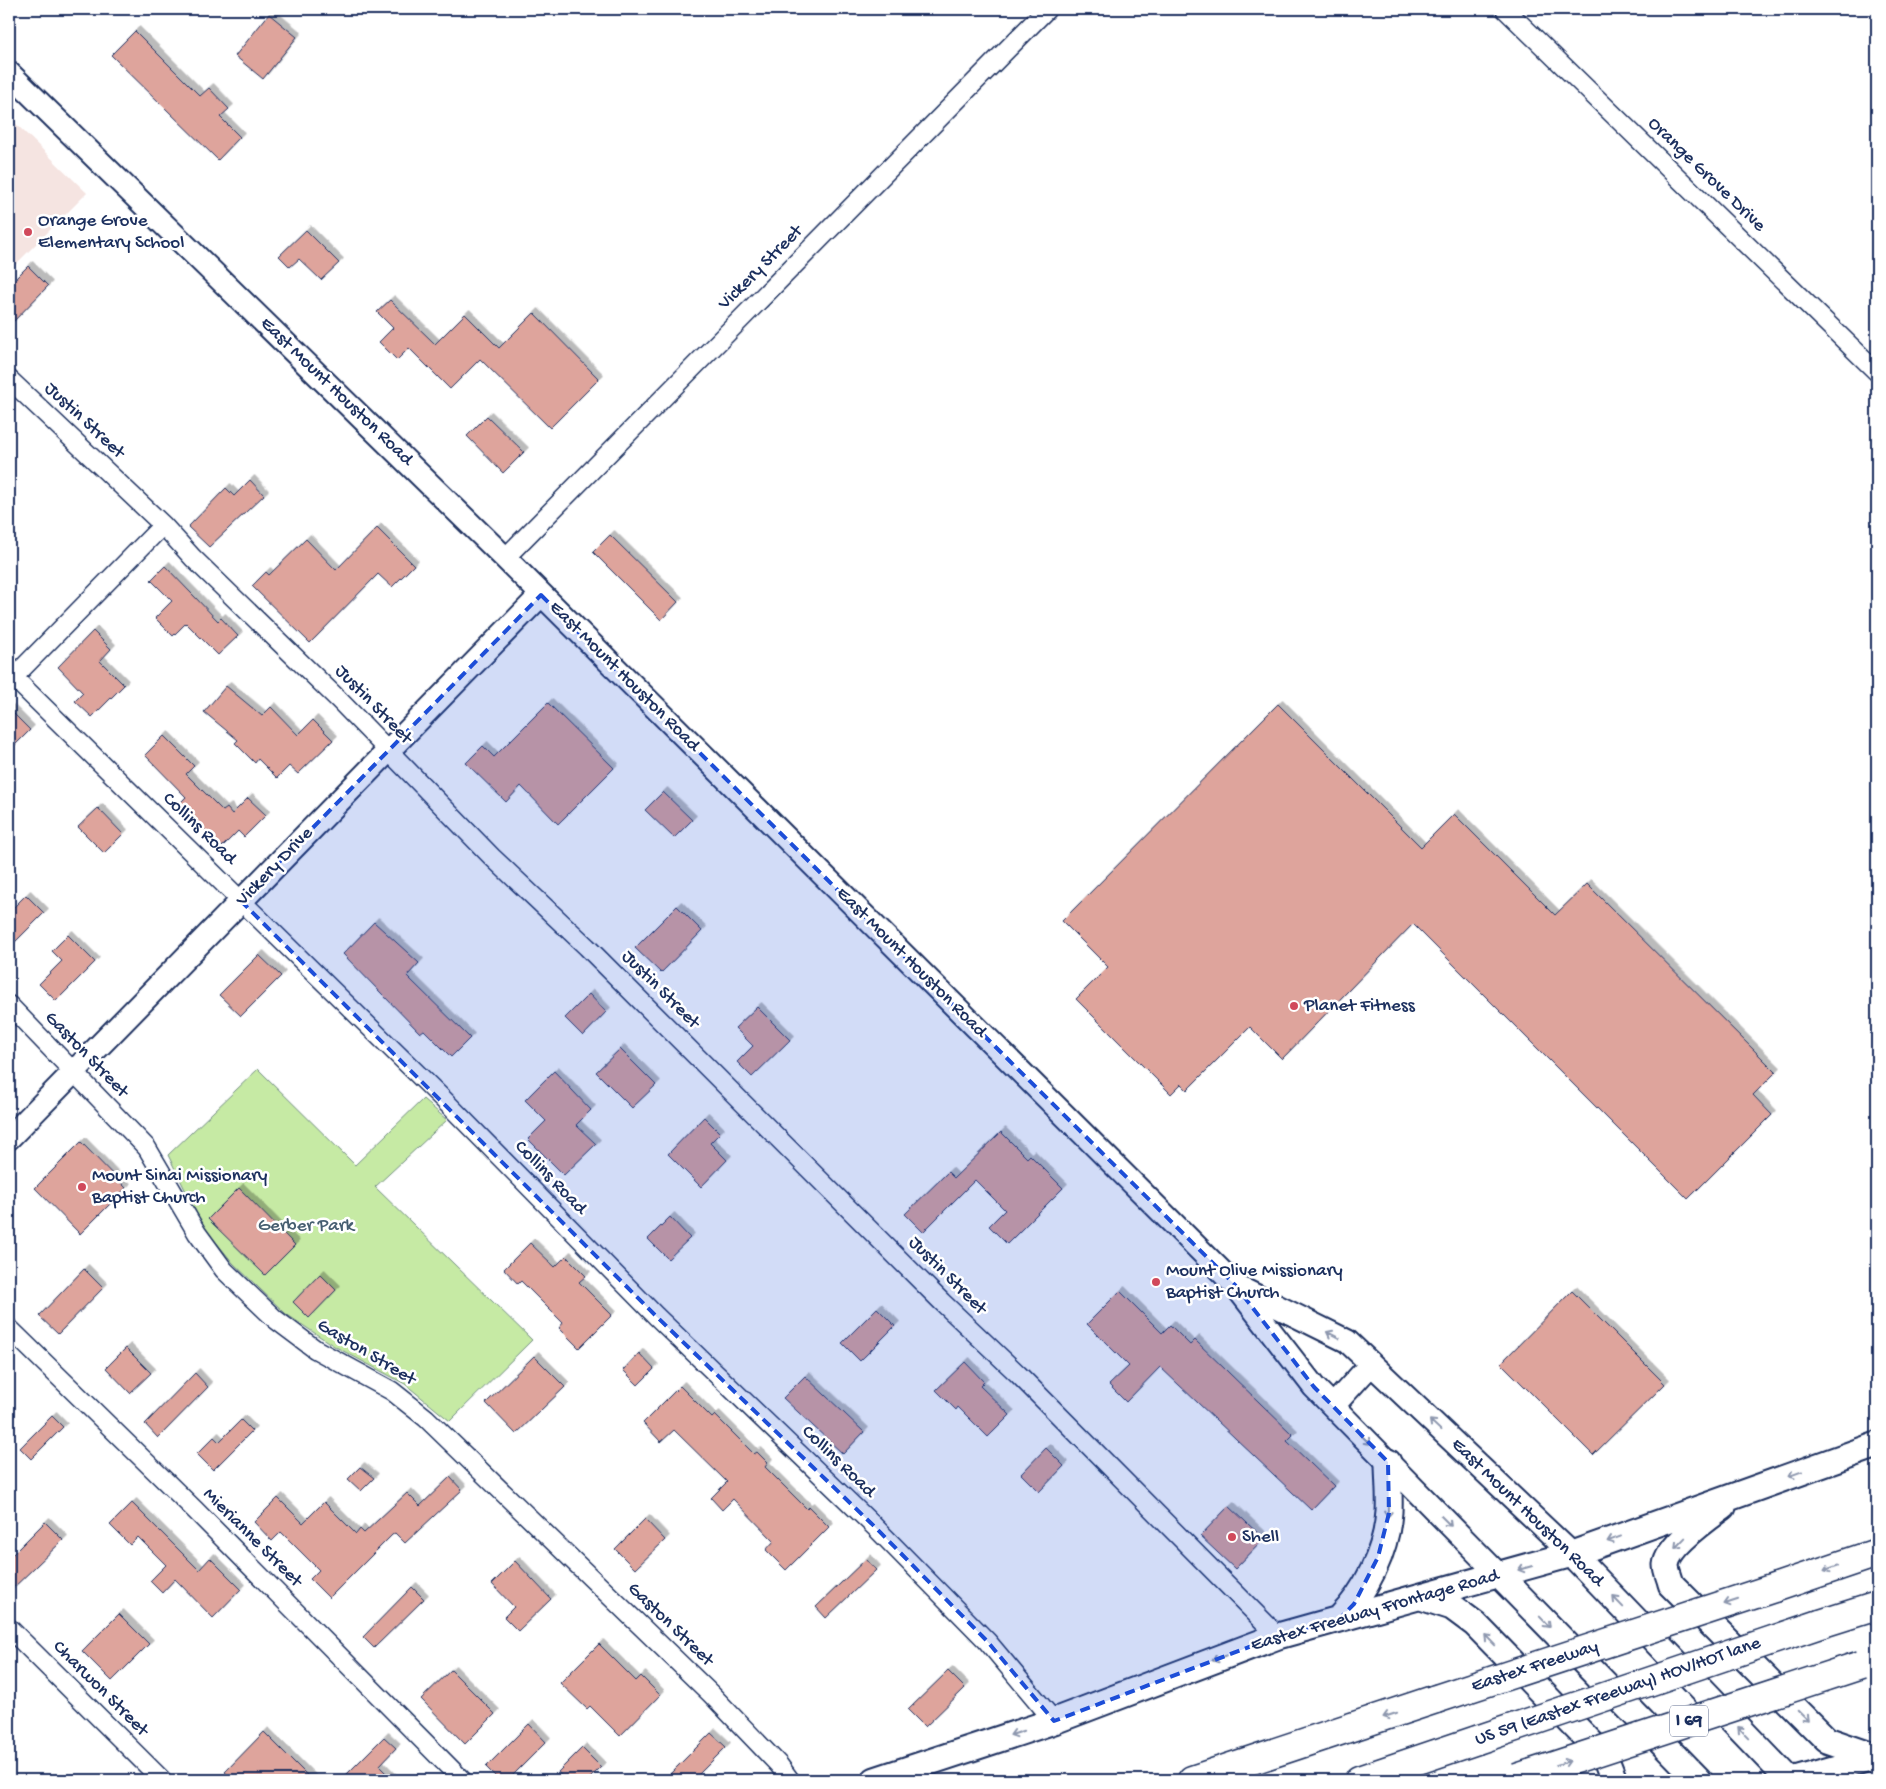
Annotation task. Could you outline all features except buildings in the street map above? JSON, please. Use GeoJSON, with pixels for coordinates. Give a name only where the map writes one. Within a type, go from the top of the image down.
{"type":"FeatureCollection","features":[{"type":"Feature","properties":{"kind":"highway","name":"Eastex Freeway"},"geometry":{"type":"LineString","coordinates":[[1192,1780],[1877,1553]]}},
{"type":"Feature","properties":{"kind":"highway","name":"US 59 (Eastex Freeway) HOV/HOT lane"},"geometry":{"type":"LineString","coordinates":[[1359,1780],[1877,1606]]}},
{"type":"Feature","properties":{"kind":"highway","name":"I 69"},"geometry":{"type":"LineString","coordinates":[[1513,1779],[1869,1662]]}},
{"type":"Feature","properties":{"kind":"main road","name":"Eastex Freeway Frontage Road"},"geometry":{"type":"LineString","coordinates":[[874,1780],[1054,1721],[1278,1636],[1572,1554],[1877,1444]]}},
{"type":"Feature","properties":{"kind":"main road"},"geometry":{"type":"LineString","coordinates":[[1338,1619],[1354,1604],[1378,1557],[1389,1513],[1388,1462]]}},
{"type":"Feature","properties":{"kind":"main road"},"geometry":{"type":"LineString","coordinates":[[1746,1492],[1705,1520],[1672,1552],[1666,1566],[1672,1584],[1827,1740],[1876,1757]]}},
{"type":"Feature","properties":{"kind":"main road","name":"East Mount Houston Road"},"geometry":{"type":"LineString","coordinates":[[1572,1554],[1789,1780]]}},
{"type":"Feature","properties":{"kind":"main road","name":"East Mount Houston Road"},"geometry":{"type":"LineString","coordinates":[[1499,1575],[1699,1780]]}},
{"type":"Feature","properties":{"kind":"main road"},"geometry":{"type":"LineString","coordinates":[[1421,1597],[1452,1607],[1475,1624],[1605,1757],[1614,1780]]}},
{"type":"Feature","properties":{"kind":"main road"},"geometry":{"type":"LineString","coordinates":[[1795,1780],[1876,1757]]}},
{"type":"Feature","properties":{"kind":"street","name":"Vickery Street"},"geometry":{"type":"LineString","coordinates":[[505,558],[1047,9]]}},
{"type":"Feature","properties":{"kind":"street","name":"Orange Grove Drive"},"geometry":{"type":"LineString","coordinates":[[1505,9],[1877,372]]}},
{"type":"Feature","properties":{"kind":"street","name":"East Mount Houston Road"},"geometry":{"type":"LineString","coordinates":[[9,73],[505,558],[1235,1285],[1314,1387],[1499,1575]]}},
{"type":"Feature","properties":{"kind":"street","name":"Justin Street"},"geometry":{"type":"LineString","coordinates":[[9,379],[163,525],[193,558],[338,699],[492,857],[608,968],[942,1302],[1018,1374],[1278,1636]]}},
{"type":"Feature","properties":{"kind":"street"},"geometry":{"type":"LineString","coordinates":[[10,677],[163,525]]}},
{"type":"Feature","properties":{"kind":"street","name":"Vickery Drive"},"geometry":{"type":"LineString","coordinates":[[9,1138],[541,595]]}},
{"type":"Feature","properties":{"kind":"street","name":"Collins Road"},"geometry":{"type":"LineString","coordinates":[[10,677],[444,1100],[656,1316],[875,1527],[987,1641],[1054,1721]]}},
{"type":"Feature","properties":{"kind":"street","name":"Gaston Street"},"geometry":{"type":"LineString","coordinates":[[9,1005],[147,1148],[197,1233],[224,1270],[275,1320],[315,1349],[392,1391],[426,1418],[711,1694],[779,1764],[790,1780]]}},
{"type":"Feature","properties":{"kind":"street","name":"East Mount Houston Road"},"geometry":{"type":"LineString","coordinates":[[1235,1285],[1347,1341],[1572,1554]]}},
{"type":"Feature","properties":{"kind":"street","name":"Mierianne Street"},"geometry":{"type":"LineString","coordinates":[[9,1328],[195,1510],[462,1780]]}},
{"type":"Feature","properties":{"kind":"street"},"geometry":{"type":"LineString","coordinates":[[1333,1406],[1371,1364]]}},
{"type":"Feature","properties":{"kind":"street","name":"Charwon Street"},"geometry":{"type":"LineString","coordinates":[[9,1628],[162,1780]]}},
{"type":"Feature","properties":{"kind":"highlighted area"},"geometry":{"type":"Polygon","coordinates":[[[541,595],[1235,1285],[1314,1387],[1388,1462],[1389,1513],[1378,1557],[1354,1604],[1339,1619],[1278,1636],[1054,1721],[987,1641],[875,1527],[656,1316],[241,901],[541,595]]]}},
{"type":"Feature","properties":{"kind":"shaded area","name":"Orange Grove Elementary School"},"geometry":{"type":"Polygon","coordinates":[[[9,117],[87,193],[9,271],[9,117]]]}},
{"type":"Feature","properties":{"kind":"green space","name":"Gerber Park"},"geometry":{"type":"Polygon","coordinates":[[[258,1069],[355,1165],[423,1099],[447,1120],[375,1187],[532,1340],[450,1421],[405,1384],[334,1346],[286,1314],[233,1263],[203,1226],[168,1155],[258,1069]]]}},
{"type":"Feature","properties":{"kind":"place","name":"Orange Grove Elementary School"},"geometry":{"type":"Point","coordinates":[28,232]}},
{"type":"Feature","properties":{"kind":"place","name":"Planet Fitness"},"geometry":{"type":"Point","coordinates":[1294,1006]}},
{"type":"Feature","properties":{"kind":"place","name":"Mount Sinai Missionary Baptist Church"},"geometry":{"type":"Point","coordinates":[82,1187]}},
{"type":"Feature","properties":{"kind":"place","name":"Mount Olive Missionary Baptist Church"},"geometry":{"type":"Point","coordinates":[1156,1282]}},
{"type":"Feature","properties":{"kind":"place","name":"Shell"},"geometry":{"type":"Point","coordinates":[1232,1537]}}]}
